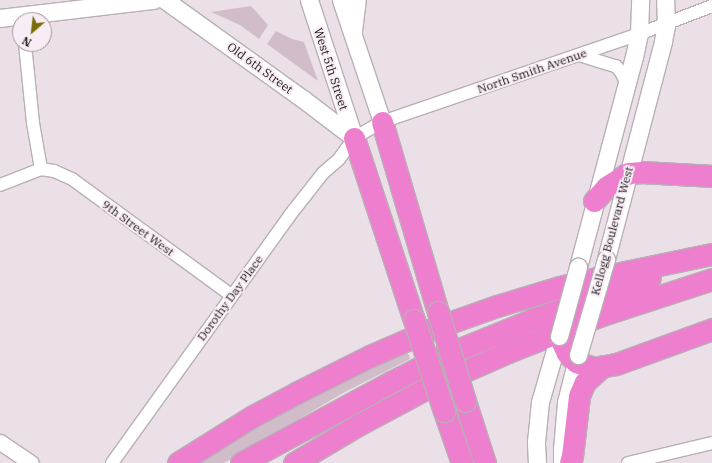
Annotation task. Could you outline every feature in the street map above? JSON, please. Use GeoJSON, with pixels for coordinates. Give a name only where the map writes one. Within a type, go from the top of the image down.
{"type":"FeatureCollection","features":[{"type":"Feature","properties":{"kind":"highway"},"geometry":{"type":"LineString","coordinates":[[382,122],[438,312],[485,463]]}},
{"type":"Feature","properties":{"kind":"highway"},"geometry":{"type":"LineString","coordinates":[[354,138],[462,463]]}},
{"type":"Feature","properties":{"kind":"highway"},"geometry":{"type":"LineString","coordinates":[[594,201],[606,187],[628,173],[643,172],[712,176]]}},
{"type":"Feature","properties":{"kind":"highway"},"geometry":{"type":"LineString","coordinates":[[178,463],[253,416],[296,393],[370,356],[432,329],[490,308],[560,287],[712,254]]}},
{"type":"Feature","properties":{"kind":"highway"},"geometry":{"type":"LineString","coordinates":[[241,463],[440,357],[567,306],[712,258]]}},
{"type":"Feature","properties":{"kind":"highway"},"geometry":{"type":"LineString","coordinates":[[294,463],[360,424],[431,386],[495,357],[568,327],[712,280]]}},
{"type":"Feature","properties":{"kind":"highway"},"geometry":{"type":"LineString","coordinates":[[558,336],[575,358],[595,368],[616,364],[712,329]]}},
{"type":"Feature","properties":{"kind":"highway"},"geometry":{"type":"LineString","coordinates":[[570,463],[579,396],[584,382],[603,366]]}},
{"type":"Feature","properties":{"kind":"highway"},"geometry":{"type":"LineString","coordinates":[[251,463],[300,432]]}},
{"type":"Feature","properties":{"kind":"main road"},"geometry":{"type":"LineString","coordinates":[[26,12],[31,0]]}},
{"type":"Feature","properties":{"kind":"main road"},"geometry":{"type":"LineString","coordinates":[[52,14],[154,0]]}},
{"type":"Feature","properties":{"kind":"main road","name":"Old 6th Street"},"geometry":{"type":"LineString","coordinates":[[165,0],[304,99],[354,138]]}},
{"type":"Feature","properties":{"kind":"main road","name":"West 5th Street"},"geometry":{"type":"LineString","coordinates":[[309,0],[354,138]]}},
{"type":"Feature","properties":{"kind":"main road"},"geometry":{"type":"LineString","coordinates":[[341,0],[382,122]]}},
{"type":"Feature","properties":{"kind":"main road"},"geometry":{"type":"LineString","coordinates":[[352,33],[357,0]]}},
{"type":"Feature","properties":{"kind":"main road","name":"Kellogg Boulevard West"},"geometry":{"type":"LineString","coordinates":[[537,463],[536,442],[540,402],[627,84],[639,34],[640,0]]}},
{"type":"Feature","properties":{"kind":"main road","name":"Kellogg Boulevard West"},"geometry":{"type":"LineString","coordinates":[[562,463],[566,402],[575,358],[606,259],[666,25],[665,0]]}},
{"type":"Feature","properties":{"kind":"main road"},"geometry":{"type":"LineString","coordinates":[[0,18],[12,18]]}},
{"type":"Feature","properties":{"kind":"street","name":"North Smith Avenue"},"geometry":{"type":"LineString","coordinates":[[354,138],[382,122],[666,25],[712,6]]}},
{"type":"Feature","properties":{"kind":"street"},"geometry":{"type":"LineString","coordinates":[[0,185],[41,169],[33,123],[26,52]]}},
{"type":"Feature","properties":{"kind":"street"},"geometry":{"type":"LineString","coordinates":[[579,55],[616,66],[627,84]]}},
{"type":"Feature","properties":{"kind":"street","name":"Dorothy Day Place"},"geometry":{"type":"LineString","coordinates":[[112,463],[231,295],[290,215],[323,173],[339,159],[354,138]]}},
{"type":"Feature","properties":{"kind":"street","name":"9th Street West"},"geometry":{"type":"LineString","coordinates":[[41,169],[54,171],[72,179],[231,295]]}},
{"type":"Feature","properties":{"kind":"street"},"geometry":{"type":"LineString","coordinates":[[0,442],[31,463]]}},
{"type":"Feature","properties":{"kind":"street"},"geometry":{"type":"LineString","coordinates":[[628,463],[712,443]]}},
{"type":"Feature","properties":{"kind":"shaded area"},"geometry":{"type":"Polygon","coordinates":[[[251,6],[268,25],[259,39],[240,25],[211,12],[251,6]]]}},
{"type":"Feature","properties":{"kind":"shaded area"},"geometry":{"type":"Polygon","coordinates":[[[276,31],[292,39],[304,42],[318,81],[267,44],[276,31]]]}},
{"type":"Feature","properties":{"kind":"shaded area"},"geometry":{"type":"Polygon","coordinates":[[[406,348],[410,359],[343,393],[224,463],[191,463],[256,422],[406,348]]]}}]}
